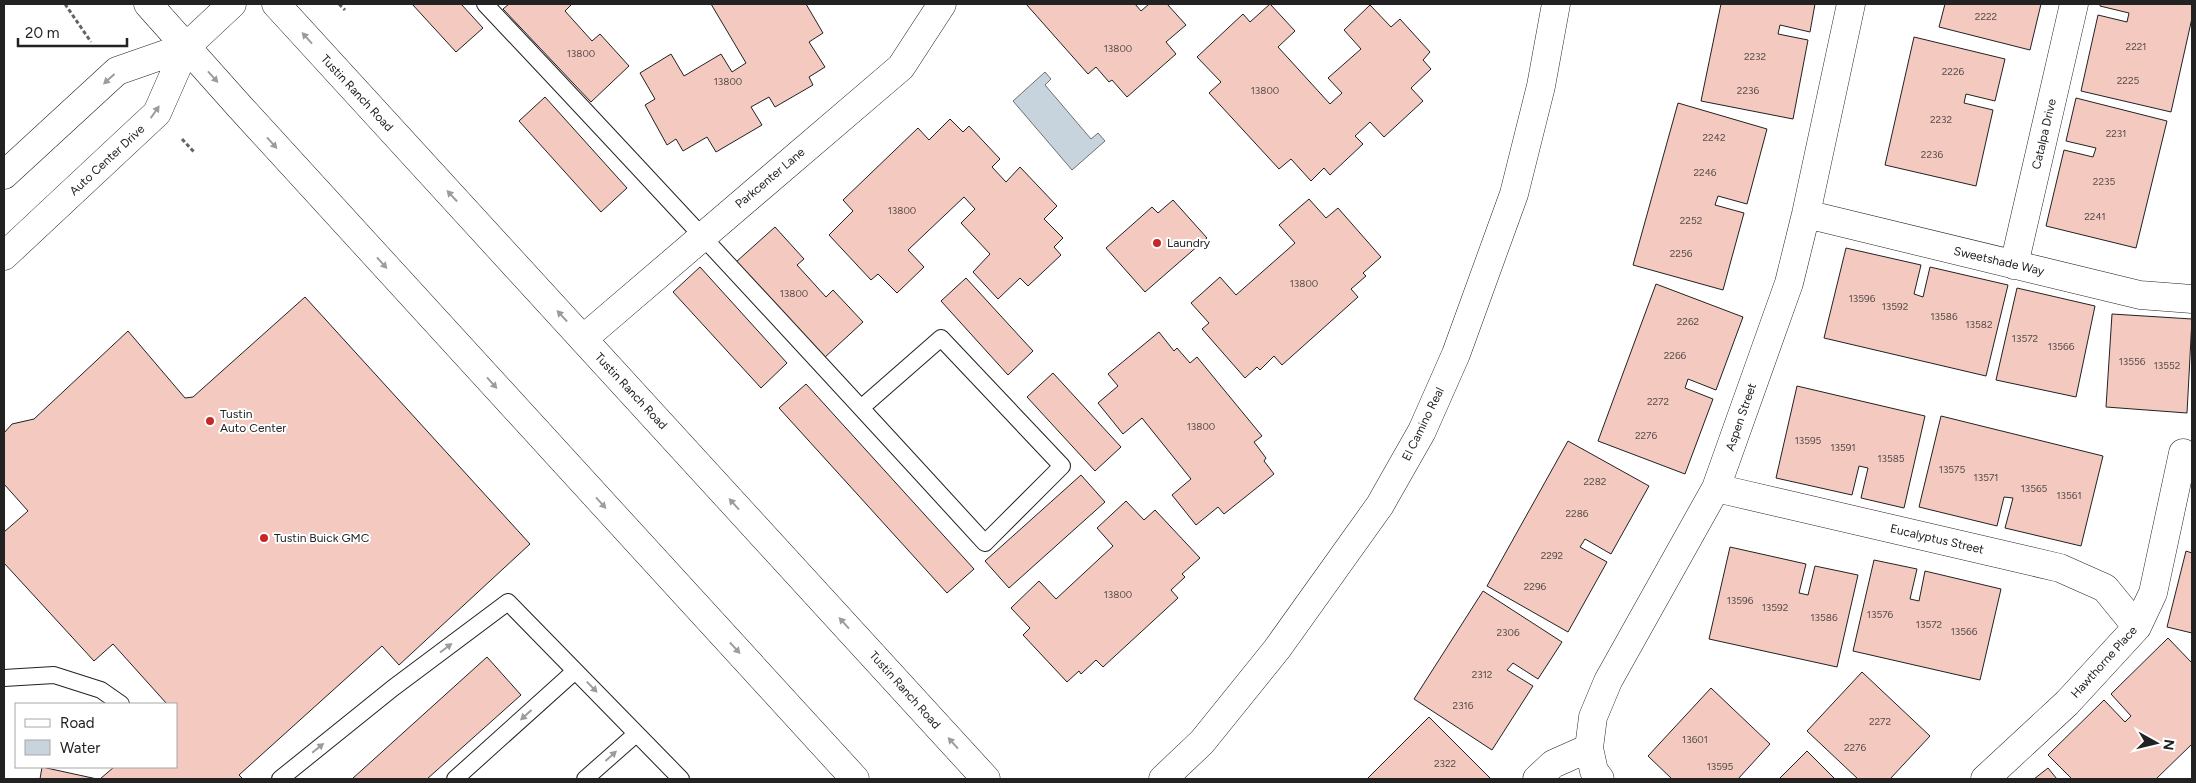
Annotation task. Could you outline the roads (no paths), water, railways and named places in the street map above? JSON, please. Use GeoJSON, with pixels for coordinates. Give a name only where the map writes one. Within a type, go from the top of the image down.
{"type":"FeatureCollection","features":[{"type":"Feature","properties":{"kind":"street"},"geometry":{"type":"LineString","coordinates":[[148,4],[855,779]]}},
{"type":"Feature","properties":{"kind":"street","name":"Auto Center Drive"},"geometry":{"type":"LineString","coordinates":[[4,256],[157,113],[186,47],[232,4]]}},
{"type":"Feature","properties":{"kind":"street","name":"Tustin Ranch Road"},"geometry":{"type":"LineString","coordinates":[[276,4],[986,779]]}},
{"type":"Feature","properties":{"kind":"street","name":"Parkcenter Lane"},"geometry":{"type":"LineString","coordinates":[[583,339],[901,67],[942,4]]}},
{"type":"Feature","properties":{"kind":"street","name":"El Camino Real"},"geometry":{"type":"LineString","coordinates":[[1163,779],[1202,742],[1277,649],[1380,505],[1422,431],[1456,354],[1514,194],[1541,86],[1556,4]]}},
{"type":"Feature","properties":{"kind":"street","name":"Aspen Street"},"geometry":{"type":"LineString","coordinates":[[1589,748],[1593,717],[1608,681],[1716,488],[1789,283],[1806,214],[1851,4]]}},
{"type":"Feature","properties":{"kind":"street","name":"Catalpa Drive"},"geometry":{"type":"LineString","coordinates":[[2014,265],[2074,4]]}},
{"type":"Feature","properties":{"kind":"street","name":"Auto Center Drive"},"geometry":{"type":"LineString","coordinates":[[4,175],[117,71],[186,47]]}},
{"type":"Feature","properties":{"kind":"street","name":"Sweetshade Way"},"geometry":{"type":"LineString","coordinates":[[1806,214],[2140,295],[2192,299]]}},
{"type":"Feature","properties":{"kind":"street","name":"Hawthorne Place"},"geometry":{"type":"LineString","coordinates":[[1984,779],[2066,703],[2137,627],[2153,593],[2184,453]]}},
{"type":"Feature","properties":{"kind":"street","name":"Eucalyptus Street"},"geometry":{"type":"LineString","coordinates":[[1716,488],[2060,568],[2105,588],[2137,627]]}},
{"type":"Feature","properties":{"kind":"street"},"geometry":{"type":"LineString","coordinates":[[1537,779],[1553,764],[1589,748],[1594,771],[1600,779]]}},
{"type":"Feature","properties":{"kind":"lane"},"geometry":{"type":"LineString","coordinates":[[485,4],[703,235],[861,408],[985,543],[1062,466],[941,338],[861,408]]}},
{"type":"Feature","properties":{"kind":"lane"},"geometry":{"type":"LineString","coordinates":[[280,779],[393,688],[508,602],[681,779]]}},
{"type":"Feature","properties":{"kind":"lane"},"geometry":{"type":"LineString","coordinates":[[455,779],[576,671]]}},
{"type":"Feature","properties":{"kind":"lane"},"geometry":{"type":"LineString","coordinates":[[4,678],[54,675],[101,690],[120,703]]}},
{"type":"Feature","properties":{"kind":"lane"},"geometry":{"type":"LineString","coordinates":[[585,779],[636,734]]}},
{"type":"Feature","properties":{"kind":"water"},"geometry":{"type":"Polygon","coordinates":[[[1045,72],[1051,79],[1045,85],[1091,139],[1098,133],[1105,141],[1072,170],[1013,101],[1045,72]]]}},
{"type":"Feature","properties":{"kind":"place","name":"Laundry"},"geometry":{"type":"Point","coordinates":[1157,243]}},
{"type":"Feature","properties":{"kind":"place","name":"Tustin Auto Center"},"geometry":{"type":"Point","coordinates":[210,421]}},
{"type":"Feature","properties":{"kind":"place","name":"Tustin Buick GMC"},"geometry":{"type":"Point","coordinates":[264,538]}}]}
